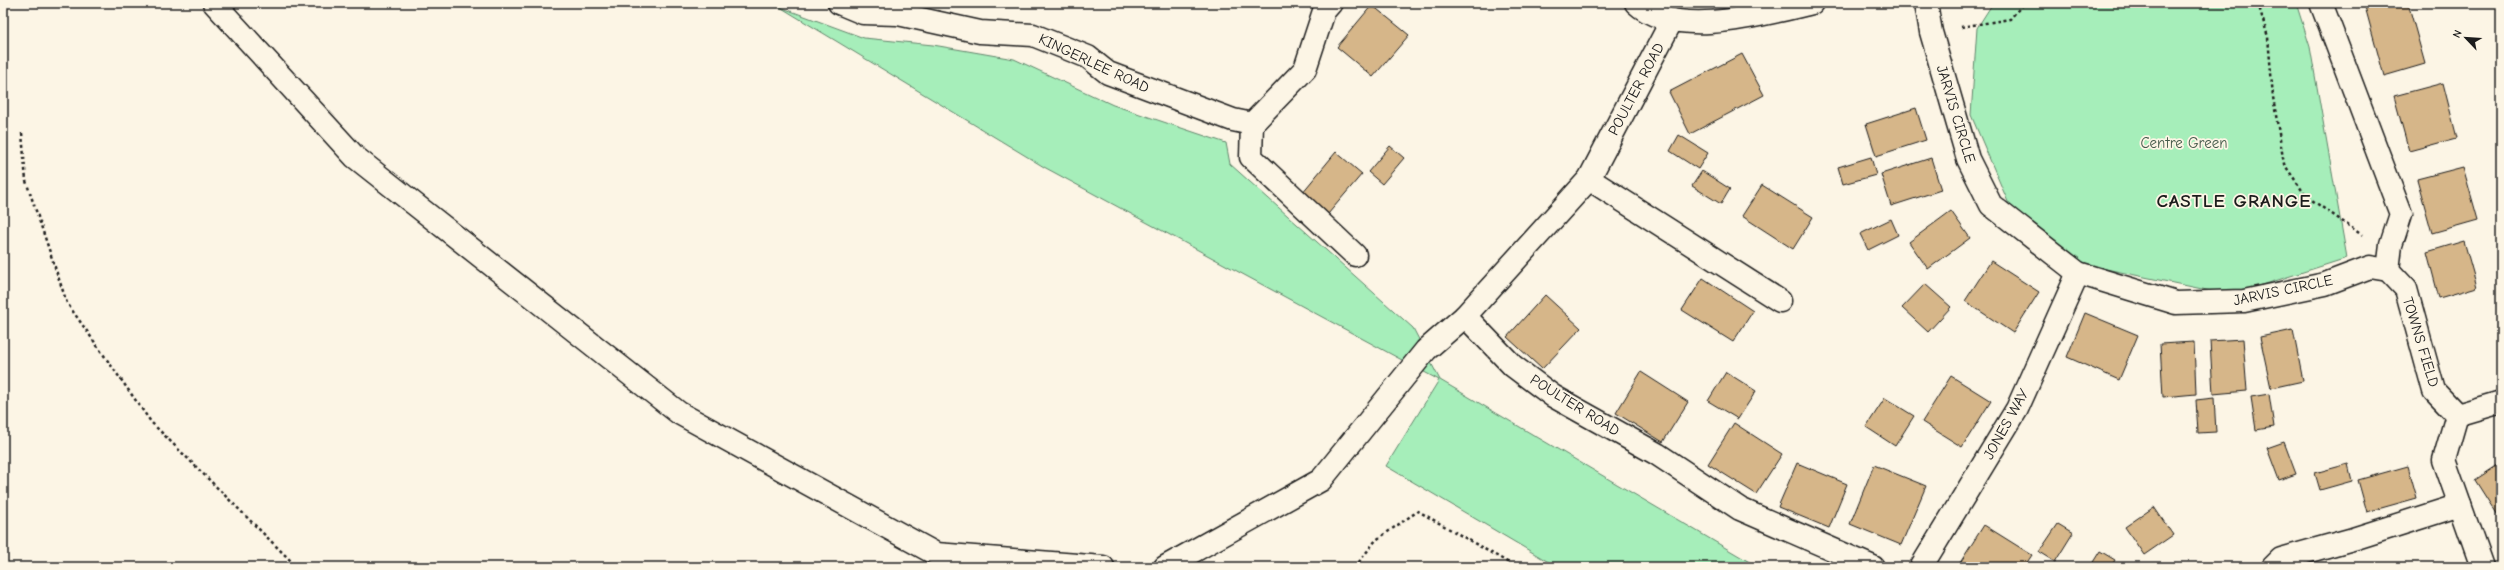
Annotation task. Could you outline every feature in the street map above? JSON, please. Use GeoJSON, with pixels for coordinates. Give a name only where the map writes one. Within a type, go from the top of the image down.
{"type":"FeatureCollection","features":[{"type":"Feature","properties":{"kind":"street"},"geometry":{"type":"LineString","coordinates":[[214,3],[355,157],[679,413],[936,554],[1103,567]]}},
{"type":"Feature","properties":{"kind":"street","name":"KINGERLEE ROAD"},"geometry":{"type":"LineString","coordinates":[[839,3],[863,13],[898,14],[980,32],[1033,34],[1088,57],[1108,72],[1233,120],[1252,124]]}},
{"type":"Feature","properties":{"kind":"street"},"geometry":{"type":"LineString","coordinates":[[1331,3],[1324,11],[1306,69],[1252,124],[1251,157],[1355,255]]}},
{"type":"Feature","properties":{"kind":"street"},"geometry":{"type":"LineString","coordinates":[[1636,3],[1645,12],[1672,20],[1732,21],[1812,3]]}},
{"type":"Feature","properties":{"kind":"street","name":"JARVIS CIRCLE"},"geometry":{"type":"LineString","coordinates":[[1926,3],[1931,32],[1968,159],[1991,205],[2078,273],[2176,303],[2244,301],[2325,284],[2370,267],[2388,270]]}},
{"type":"Feature","properties":{"kind":"street"},"geometry":{"type":"LineString","coordinates":[[2321,3],[2401,214],[2391,245],[2388,270]]}},
{"type":"Feature","properties":{"kind":"street","name":"POULTER ROAD"},"geometry":{"type":"LineString","coordinates":[[1165,567],[1321,480],[1426,350],[1465,316],[1589,179],[1672,20]]}},
{"type":"Feature","properties":{"kind":"street"},"geometry":{"type":"LineString","coordinates":[[1589,179],[1780,301]]}},
{"type":"Feature","properties":{"kind":"street","name":"TOWNS FIELD"},"geometry":{"type":"LineString","coordinates":[[2388,270],[2406,289],[2434,391],[2457,415]]}},
{"type":"Feature","properties":{"kind":"street","name":"JONES WAY"},"geometry":{"type":"LineString","coordinates":[[1921,567],[2017,409],[2078,273]]}},
{"type":"Feature","properties":{"kind":"street","name":"POULTER ROAD"},"geometry":{"type":"LineString","coordinates":[[1465,316],[1513,366],[1553,396],[1657,454],[1740,509],[1873,567]]}},
{"type":"Feature","properties":{"kind":"street"},"geometry":{"type":"LineString","coordinates":[[2482,567],[2444,460],[2457,415],[2501,402]]}},
{"type":"Feature","properties":{"kind":"street"},"geometry":{"type":"LineString","coordinates":[[2273,567],[2281,559],[2353,539],[2460,505]]}},
{"type":"Feature","properties":{"kind":"path"},"geometry":{"type":"LineString","coordinates":[[1931,32],[2010,19],[2024,3]]}},
{"type":"Feature","properties":{"kind":"path"},"geometry":{"type":"LineString","coordinates":[[2258,3],[2268,37],[2273,97],[2284,164],[2306,196],[2362,235],[2391,245]]}},
{"type":"Feature","properties":{"kind":"path"},"geometry":{"type":"LineString","coordinates":[[22,133],[26,181],[67,303],[151,422],[297,567]]}},
{"type":"Feature","properties":{"kind":"path"},"geometry":{"type":"LineString","coordinates":[[1355,567],[1376,540],[1418,511],[1516,567]]}},
{"type":"Feature","properties":{"kind":"green space","name":"Centre Green"},"geometry":{"type":"Polygon","coordinates":[[[1993,3],[2296,3],[2310,47],[2347,258],[2231,295],[2082,264],[2014,216],[1971,115],[1977,28],[1993,3]]]}},
{"type":"Feature","properties":{"kind":"green space"},"geometry":{"type":"Polygon","coordinates":[[[780,7],[864,38],[933,45],[1014,59],[1113,105],[1226,143],[1230,164],[1413,328],[1440,380],[1758,567],[1557,567],[1386,466],[1439,380],[1044,167],[780,7]]]}},
{"type":"Feature","properties":{"kind":"building"},"geometry":{"type":"Polygon","coordinates":[[[2364,3],[2408,3],[2425,64],[2384,76],[2364,3]]]}},
{"type":"Feature","properties":{"kind":"building"},"geometry":{"type":"Polygon","coordinates":[[[1372,5],[1409,35],[1373,77],[1337,47],[1372,5]]]}},
{"type":"Feature","properties":{"kind":"building"},"geometry":{"type":"Polygon","coordinates":[[[1742,54],[1764,95],[1690,134],[1669,92],[1742,54]]]}},
{"type":"Feature","properties":{"kind":"building"},"geometry":{"type":"Polygon","coordinates":[[[2443,83],[2457,138],[2409,151],[2394,96],[2443,83]]]}},
{"type":"Feature","properties":{"kind":"building"},"geometry":{"type":"Polygon","coordinates":[[[1916,108],[1926,140],[1876,156],[1866,124],[1916,108]]]}},
{"type":"Feature","properties":{"kind":"building"},"geometry":{"type":"Polygon","coordinates":[[[1679,135],[1708,153],[1698,169],[1670,151],[1679,135]]]}},
{"type":"Feature","properties":{"kind":"building"},"geometry":{"type":"Polygon","coordinates":[[[1390,146],[1404,158],[1382,184],[1368,172],[1390,146]]]}},
{"type":"Feature","properties":{"kind":"building"},"geometry":{"type":"Polygon","coordinates":[[[1336,152],[1362,174],[1328,214],[1302,193],[1336,152]]]}},
{"type":"Feature","properties":{"kind":"building"},"geometry":{"type":"Polygon","coordinates":[[[1871,157],[1876,175],[1843,184],[1838,167],[1871,157]]]}},
{"type":"Feature","properties":{"kind":"building"},"geometry":{"type":"Polygon","coordinates":[[[1931,158],[1941,190],[1891,206],[1881,174],[1931,158]]]}},
{"type":"Feature","properties":{"kind":"building"},"geometry":{"type":"Polygon","coordinates":[[[2463,167],[2478,220],[2432,233],[2417,179],[2463,167]]]}},
{"type":"Feature","properties":{"kind":"building"},"geometry":{"type":"Polygon","coordinates":[[[1702,171],[1730,189],[1721,204],[1692,186],[1702,171]]]}},
{"type":"Feature","properties":{"kind":"building"},"geometry":{"type":"Polygon","coordinates":[[[1762,185],[1813,217],[1793,249],[1742,216],[1762,185]]]}},
{"type":"Feature","properties":{"kind":"building"},"geometry":{"type":"Polygon","coordinates":[[[1951,211],[1970,238],[1928,269],[1909,242],[1951,211]]]}},
{"type":"Feature","properties":{"kind":"building"},"geometry":{"type":"Polygon","coordinates":[[[1891,219],[1898,235],[1868,250],[1860,234],[1891,219]]]}},
{"type":"Feature","properties":{"kind":"building"},"geometry":{"type":"Polygon","coordinates":[[[2464,241],[2477,287],[2439,298],[2427,252],[2464,241]]]}},
{"type":"Feature","properties":{"kind":"building"},"geometry":{"type":"Polygon","coordinates":[[[1991,261],[2039,292],[2013,333],[1965,301],[1991,261]]]}},
{"type":"Feature","properties":{"kind":"building"},"geometry":{"type":"Polygon","coordinates":[[[1703,278],[1753,311],[1733,342],[1682,310],[1703,278]]]}},
{"type":"Feature","properties":{"kind":"building"},"geometry":{"type":"Polygon","coordinates":[[[1925,284],[1951,307],[1928,332],[1902,308],[1925,284]]]}},
{"type":"Feature","properties":{"kind":"building"},"geometry":{"type":"Polygon","coordinates":[[[1545,295],[1581,328],[1542,369],[1507,337],[1545,295]]]}},
{"type":"Feature","properties":{"kind":"building"},"geometry":{"type":"Polygon","coordinates":[[[2085,313],[2138,335],[2119,380],[2067,357],[2085,313]]]}},
{"type":"Feature","properties":{"kind":"building"},"geometry":{"type":"Polygon","coordinates":[[[2293,330],[2303,381],[2271,388],[2260,337],[2293,330]]]}},
{"type":"Feature","properties":{"kind":"building"},"geometry":{"type":"Polygon","coordinates":[[[2243,339],[2247,391],[2213,394],[2210,341],[2243,339]]]}},
{"type":"Feature","properties":{"kind":"building"},"geometry":{"type":"Polygon","coordinates":[[[2194,342],[2196,394],[2163,397],[2160,344],[2194,342]]]}},
{"type":"Feature","properties":{"kind":"building"},"geometry":{"type":"Polygon","coordinates":[[[1641,372],[1688,402],[1663,442],[1616,413],[1641,372]]]}},
{"type":"Feature","properties":{"kind":"building"},"geometry":{"type":"Polygon","coordinates":[[[1726,372],[1756,391],[1738,419],[1708,401],[1726,372]]]}},
{"type":"Feature","properties":{"kind":"building"},"geometry":{"type":"Polygon","coordinates":[[[1951,376],[1991,401],[1962,447],[1922,422],[1951,376]]]}},
{"type":"Feature","properties":{"kind":"building"},"geometry":{"type":"Polygon","coordinates":[[[2269,394],[2274,427],[2256,430],[2251,397],[2269,394]]]}},
{"type":"Feature","properties":{"kind":"building"},"geometry":{"type":"Polygon","coordinates":[[[1885,398],[1914,416],[1895,446],[1866,427],[1885,398]]]}},
{"type":"Feature","properties":{"kind":"building"},"geometry":{"type":"Polygon","coordinates":[[[2214,398],[2216,432],[2198,433],[2196,400],[2214,398]]]}},
{"type":"Feature","properties":{"kind":"building"},"geometry":{"type":"Polygon","coordinates":[[[1734,423],[1782,454],[1756,494],[1708,464],[1734,423]]]}},
{"type":"Feature","properties":{"kind":"building"},"geometry":{"type":"Polygon","coordinates":[[[2284,442],[2296,474],[2279,480],[2267,448],[2284,442]]]}},
{"type":"Feature","properties":{"kind":"building"},"geometry":{"type":"Polygon","coordinates":[[[1797,463],[1847,484],[1829,528],[1778,507],[1797,463]]]}},
{"type":"Feature","properties":{"kind":"building"},"geometry":{"type":"Polygon","coordinates":[[[2501,463],[2501,521],[2475,480],[2501,463]]]}},
{"type":"Feature","properties":{"kind":"building"},"geometry":{"type":"Polygon","coordinates":[[[2348,464],[2352,481],[2320,490],[2315,473],[2348,464]]]}},
{"type":"Feature","properties":{"kind":"building"},"geometry":{"type":"Polygon","coordinates":[[[1874,465],[1926,486],[1901,545],[1850,524],[1874,465]]]}},
{"type":"Feature","properties":{"kind":"building"},"geometry":{"type":"Polygon","coordinates":[[[2408,466],[2417,498],[2367,512],[2358,480],[2408,466]]]}},
{"type":"Feature","properties":{"kind":"building"},"geometry":{"type":"Polygon","coordinates":[[[2154,507],[2173,535],[2144,555],[2125,527],[2154,507]]]}},
{"type":"Feature","properties":{"kind":"building"},"geometry":{"type":"Polygon","coordinates":[[[2058,524],[2073,533],[2055,562],[2039,552],[2058,524]]]}},
{"type":"Feature","properties":{"kind":"building"},"geometry":{"type":"Polygon","coordinates":[[[1984,525],[2032,555],[2024,567],[1958,566],[1984,525]]]}},
{"type":"Feature","properties":{"kind":"building"},"geometry":{"type":"Polygon","coordinates":[[[2100,551],[2115,560],[2111,567],[2090,567],[2100,551]]]}},
{"type":"Feature","properties":{"kind":"district","name":"CASTLE GRANGE"},"geometry":{"type":"Point","coordinates":[2234,201]}}]}
